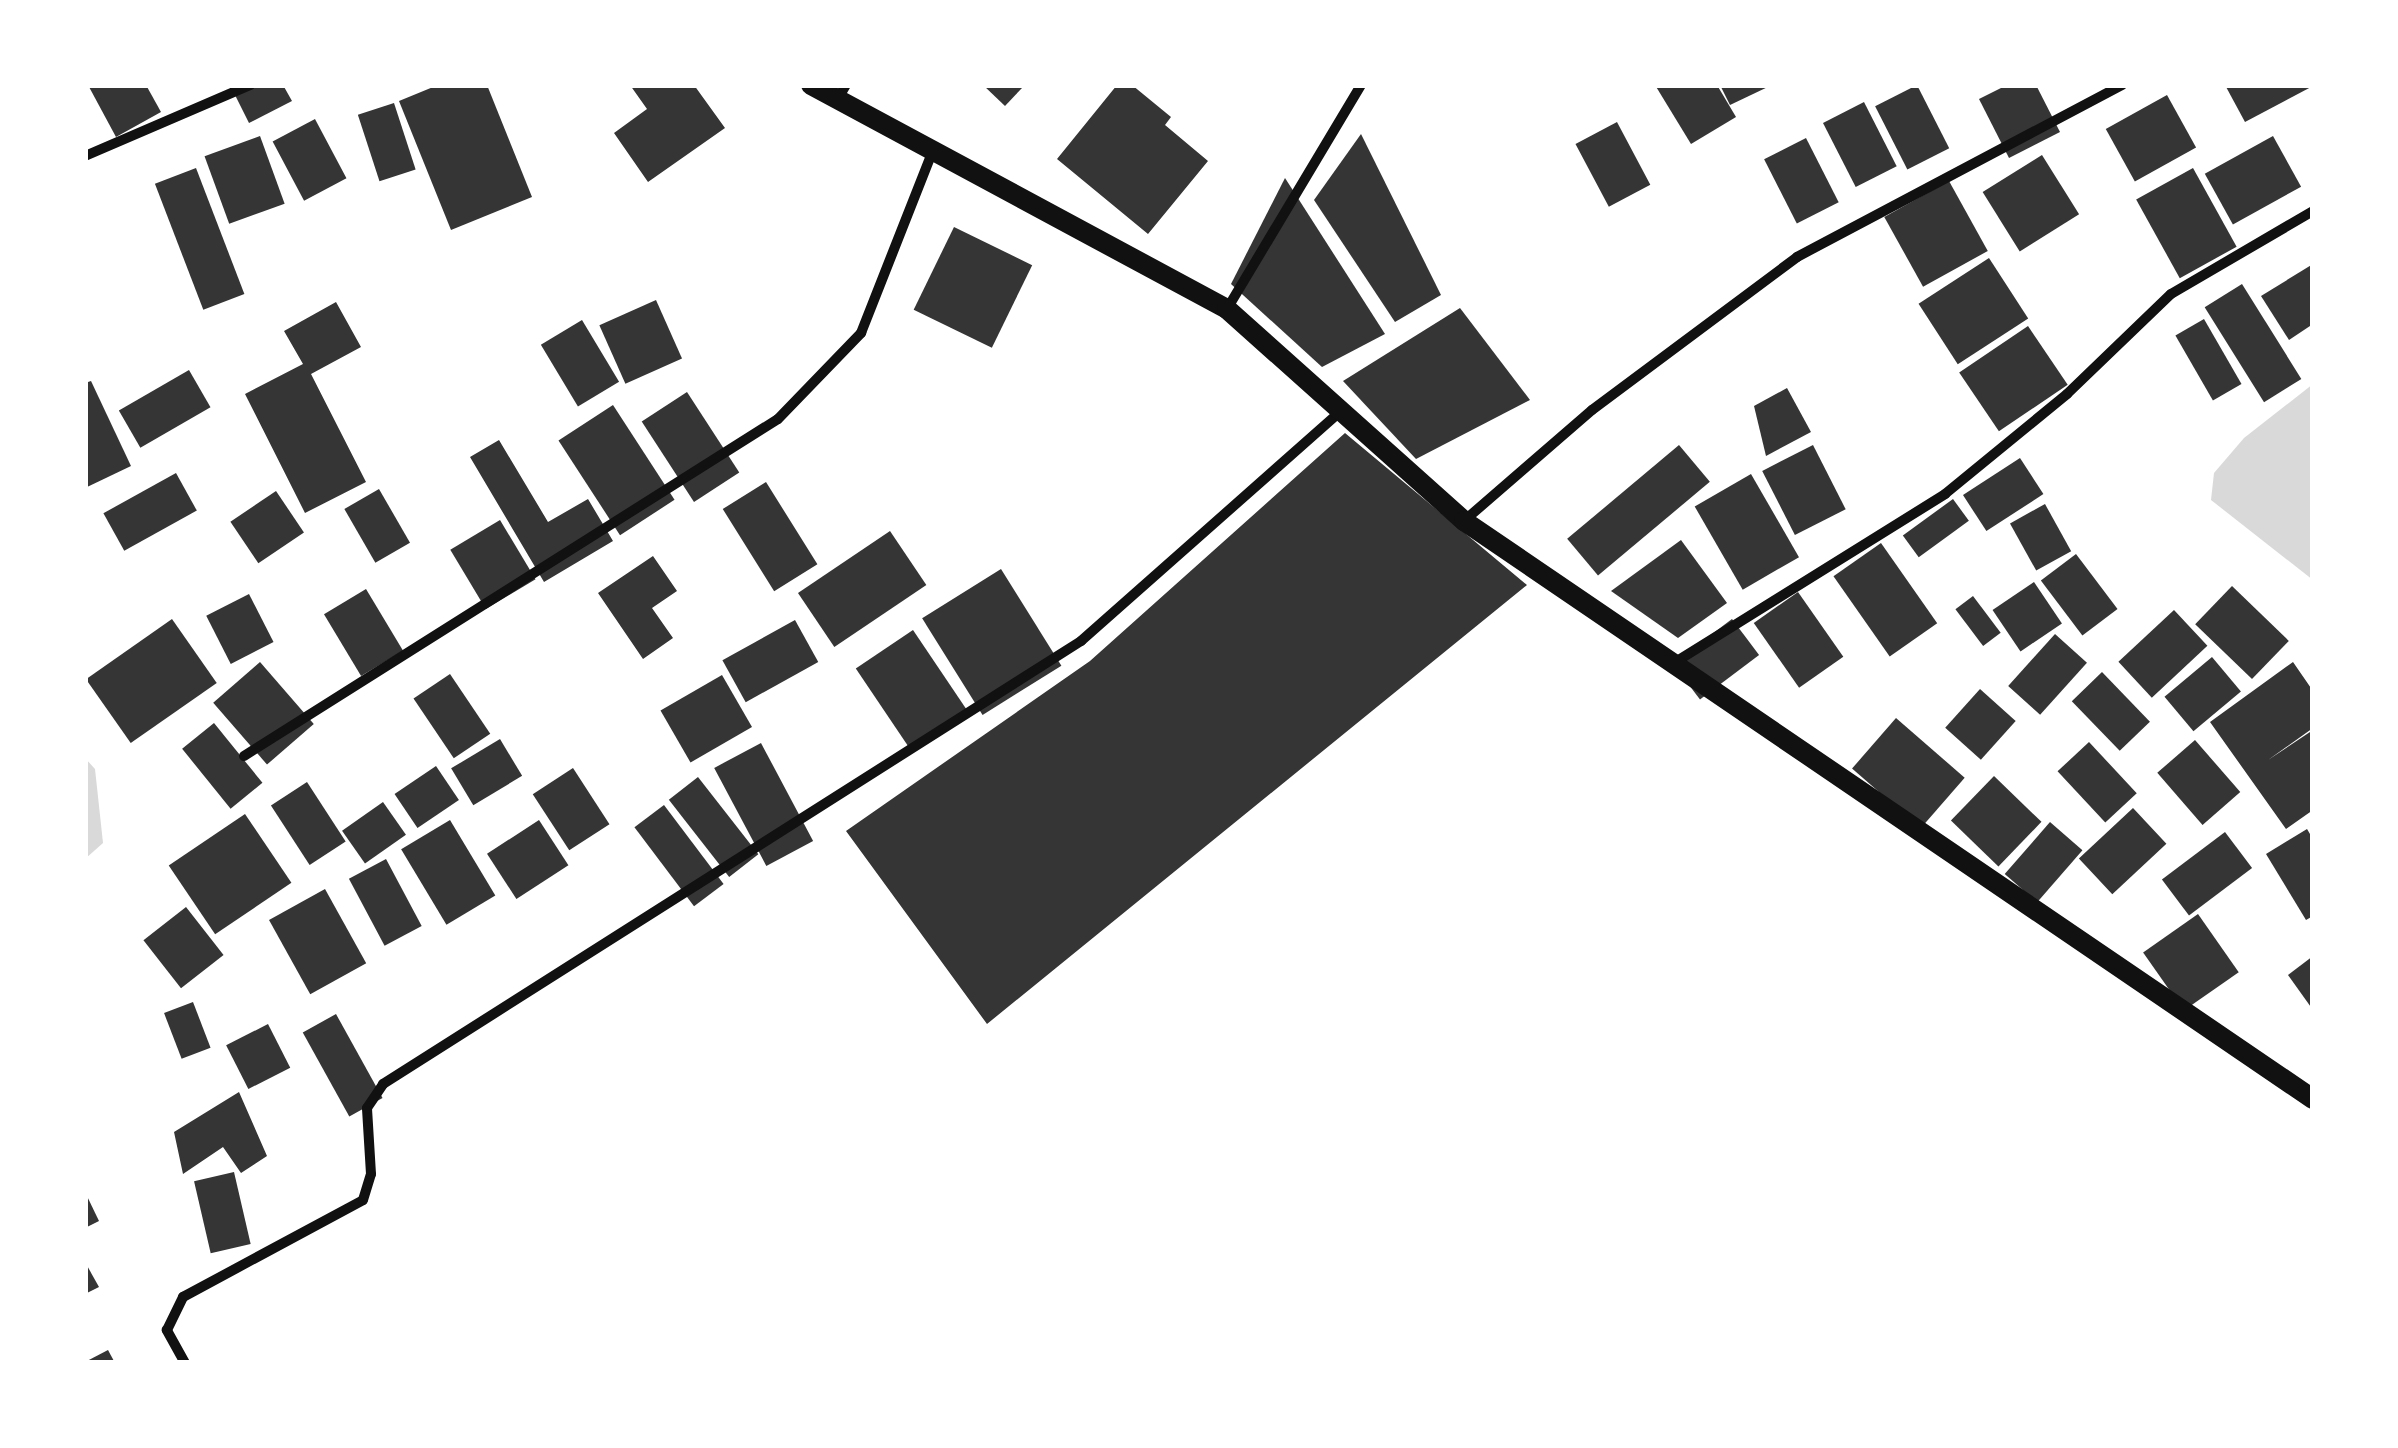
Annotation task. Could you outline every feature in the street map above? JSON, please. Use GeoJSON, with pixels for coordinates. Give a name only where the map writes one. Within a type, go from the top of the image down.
{"type":"FeatureCollection","features":[{"type":"Feature","properties":{"kind":"main road"},"geometry":{"type":"LineString","coordinates":[[811,85],[840,94],[1226,309],[1343,409],[1464,521],[1676,661],[2313,1099]]}},
{"type":"Feature","properties":{"kind":"street"},"geometry":{"type":"LineString","coordinates":[[85,156],[250,85]]}},
{"type":"Feature","properties":{"kind":"street"},"geometry":{"type":"LineString","coordinates":[[1226,309],[1361,85]]}},
{"type":"Feature","properties":{"kind":"street"},"geometry":{"type":"LineString","coordinates":[[1464,521],[1592,410],[1796,257],[2122,85]]}},
{"type":"Feature","properties":{"kind":"street"},"geometry":{"type":"LineString","coordinates":[[244,756],[778,419],[861,333],[933,149]]}},
{"type":"Feature","properties":{"kind":"street"},"geometry":{"type":"LineString","coordinates":[[1676,661],[1945,494],[2067,394],[2171,294],[2313,212]]}},
{"type":"Feature","properties":{"kind":"street"},"geometry":{"type":"LineString","coordinates":[[185,1363],[168,1330],[183,1297],[363,1200],[371,1174],[367,1108],[383,1084],[1080,642],[1343,409]]}},
{"type":"Feature","properties":{"kind":"shaded area"},"geometry":{"type":"Polygon","coordinates":[[[2313,384],[2313,580],[2211,500],[2214,473],[2244,438],[2313,384]]]}},
{"type":"Feature","properties":{"kind":"shaded area"},"geometry":{"type":"Polygon","coordinates":[[[85,758],[95,769],[103,843],[85,859],[85,758]]]}},
{"type":"Feature","properties":{"kind":"building"},"geometry":{"type":"Polygon","coordinates":[[[88,85],[146,85],[161,112],[116,137],[88,85]]]}},
{"type":"Feature","properties":{"kind":"building"},"geometry":{"type":"Polygon","coordinates":[[[230,85],[283,85],[292,101],[249,123],[230,85]]]}},
{"type":"Feature","properties":{"kind":"building"},"geometry":{"type":"Polygon","coordinates":[[[438,85],[487,85],[532,197],[451,230],[399,101],[438,85]]]}},
{"type":"Feature","properties":{"kind":"building"},"geometry":{"type":"Polygon","coordinates":[[[630,85],[694,85],[725,128],[648,182],[614,133],[647,109],[630,85]]]}},
{"type":"Feature","properties":{"kind":"building"},"geometry":{"type":"Polygon","coordinates":[[[983,85],[1018,85],[1022,88],[1005,106],[983,85]]]}},
{"type":"Feature","properties":{"kind":"building"},"geometry":{"type":"Polygon","coordinates":[[[1117,85],[1132,85],[1171,117],[1165,125],[1208,161],[1148,234],[1057,159],[1117,85]]]}},
{"type":"Feature","properties":{"kind":"building"},"geometry":{"type":"Polygon","coordinates":[[[1655,85],[1717,85],[1736,117],[1691,144],[1655,85]]]}},
{"type":"Feature","properties":{"kind":"building"},"geometry":{"type":"Polygon","coordinates":[[[1720,85],[1772,85],[1730,105],[1720,85]]]}},
{"type":"Feature","properties":{"kind":"building"},"geometry":{"type":"Polygon","coordinates":[[[1917,85],[1949,148],[1907,170],[1875,106],[1917,85]]]}},
{"type":"Feature","properties":{"kind":"building"},"geometry":{"type":"Polygon","coordinates":[[[2007,85],[2036,85],[2060,132],[2009,158],[1979,99],[2007,85]]]}},
{"type":"Feature","properties":{"kind":"building"},"geometry":{"type":"Polygon","coordinates":[[[2225,85],[2313,85],[2313,86],[2245,122],[2225,85]]]}},
{"type":"Feature","properties":{"kind":"building"},"geometry":{"type":"Polygon","coordinates":[[[2167,95],[2196,147],[2135,181],[2106,129],[2167,95]]]}},
{"type":"Feature","properties":{"kind":"building"},"geometry":{"type":"Polygon","coordinates":[[[1864,102],[1897,166],[1856,187],[1823,123],[1864,102]]]}},
{"type":"Feature","properties":{"kind":"building"},"geometry":{"type":"Polygon","coordinates":[[[394,103],[416,170],[379,181],[358,115],[394,103]]]}},
{"type":"Feature","properties":{"kind":"building"},"geometry":{"type":"Polygon","coordinates":[[[315,119],[346,178],[304,201],[273,142],[315,119]]]}},
{"type":"Feature","properties":{"kind":"building"},"geometry":{"type":"Polygon","coordinates":[[[1617,122],[1650,185],[1609,207],[1576,144],[1617,122]]]}},
{"type":"Feature","properties":{"kind":"building"},"geometry":{"type":"Polygon","coordinates":[[[1361,134],[1441,295],[1395,322],[1314,200],[1361,134]]]}},
{"type":"Feature","properties":{"kind":"building"},"geometry":{"type":"Polygon","coordinates":[[[260,136],[285,204],[229,224],[205,156],[260,136]]]}},
{"type":"Feature","properties":{"kind":"building"},"geometry":{"type":"Polygon","coordinates":[[[2273,136],[2301,187],[2233,225],[2205,174],[2273,136]]]}},
{"type":"Feature","properties":{"kind":"building"},"geometry":{"type":"Polygon","coordinates":[[[1806,138],[1839,202],[1797,223],[1764,159],[1806,138]]]}},
{"type":"Feature","properties":{"kind":"building"},"geometry":{"type":"Polygon","coordinates":[[[2042,155],[2079,214],[2020,251],[1983,192],[2042,155]]]}},
{"type":"Feature","properties":{"kind":"building"},"geometry":{"type":"Polygon","coordinates":[[[196,168],[244,294],[203,310],[155,184],[196,168]]]}},
{"type":"Feature","properties":{"kind":"building"},"geometry":{"type":"Polygon","coordinates":[[[2193,168],[2237,247],[2180,278],[2136,200],[2193,168]]]}},
{"type":"Feature","properties":{"kind":"building"},"geometry":{"type":"Polygon","coordinates":[[[1285,178],[1385,334],[1322,367],[1231,284],[1285,178]]]}},
{"type":"Feature","properties":{"kind":"building"},"geometry":{"type":"Polygon","coordinates":[[[1949,181],[1988,251],[1923,287],[1884,217],[1949,181]]]}},
{"type":"Feature","properties":{"kind":"building"},"geometry":{"type":"Polygon","coordinates":[[[954,227],[1032,265],[992,348],[914,310],[954,227]]]}},
{"type":"Feature","properties":{"kind":"building"},"geometry":{"type":"Polygon","coordinates":[[[1989,258],[2028,318],[1958,364],[1919,304],[1989,258]]]}},
{"type":"Feature","properties":{"kind":"building"},"geometry":{"type":"Polygon","coordinates":[[[2313,264],[2313,324],[2289,340],[2261,296],[2313,264]]]}},
{"type":"Feature","properties":{"kind":"building"},"geometry":{"type":"Polygon","coordinates":[[[2242,284],[2301,379],[2264,402],[2205,307],[2242,284]]]}},
{"type":"Feature","properties":{"kind":"building"},"geometry":{"type":"Polygon","coordinates":[[[656,300],[682,358],[625,384],[599,325],[656,300]]]}},
{"type":"Feature","properties":{"kind":"building"},"geometry":{"type":"Polygon","coordinates":[[[336,302],[361,347],[311,374],[366,482],[305,513],[245,394],[303,364],[284,331],[336,302]]]}},
{"type":"Feature","properties":{"kind":"building"},"geometry":{"type":"Polygon","coordinates":[[[1460,308],[1530,400],[1416,459],[1343,381],[1460,308]]]}},
{"type":"Feature","properties":{"kind":"building"},"geometry":{"type":"Polygon","coordinates":[[[2204,319],[2242,384],[2213,400],[2175,336],[2204,319]]]}},
{"type":"Feature","properties":{"kind":"building"},"geometry":{"type":"Polygon","coordinates":[[[582,320],[619,382],[578,406],[541,345],[582,320]]]}},
{"type":"Feature","properties":{"kind":"building"},"geometry":{"type":"Polygon","coordinates":[[[2028,326],[2068,385],[1999,431],[1959,372],[2028,326]]]}},
{"type":"Feature","properties":{"kind":"building"},"geometry":{"type":"Polygon","coordinates":[[[189,370],[211,407],[140,448],[119,410],[189,370]]]}},
{"type":"Feature","properties":{"kind":"building"},"geometry":{"type":"Polygon","coordinates":[[[91,381],[131,466],[85,488],[85,383],[91,381]]]}},
{"type":"Feature","properties":{"kind":"building"},"geometry":{"type":"Polygon","coordinates":[[[1787,388],[1811,432],[1766,456],[1754,406],[1787,388]]]}},
{"type":"Feature","properties":{"kind":"building"},"geometry":{"type":"Polygon","coordinates":[[[687,392],[739,473],[694,502],[642,421],[687,392]]]}},
{"type":"Feature","properties":{"kind":"building"},"geometry":{"type":"Polygon","coordinates":[[[613,405],[675,500],[620,535],[558,440],[613,405]]]}},
{"type":"Feature","properties":{"kind":"building"},"geometry":{"type":"Polygon","coordinates":[[[1345,433],[1527,585],[987,1024],[846,831],[1090,661],[1345,433]]]}},
{"type":"Feature","properties":{"kind":"building"},"geometry":{"type":"Polygon","coordinates":[[[499,440],[548,522],[588,499],[613,541],[544,582],[470,457],[499,440]]]}},
{"type":"Feature","properties":{"kind":"building"},"geometry":{"type":"Polygon","coordinates":[[[1679,445],[1710,482],[1598,576],[1567,539],[1679,445]]]}},
{"type":"Feature","properties":{"kind":"building"},"geometry":{"type":"Polygon","coordinates":[[[1813,445],[1846,509],[1795,535],[1762,471],[1813,445]]]}},
{"type":"Feature","properties":{"kind":"building"},"geometry":{"type":"Polygon","coordinates":[[[2020,458],[2043,494],[1986,531],[1963,495],[2020,458]]]}},
{"type":"Feature","properties":{"kind":"building"},"geometry":{"type":"Polygon","coordinates":[[[176,473],[197,511],[124,551],[103,513],[176,473]]]}},
{"type":"Feature","properties":{"kind":"building"},"geometry":{"type":"Polygon","coordinates":[[[1751,474],[1799,557],[1743,590],[1695,506],[1751,474]]]}},
{"type":"Feature","properties":{"kind":"building"},"geometry":{"type":"Polygon","coordinates":[[[766,482],[817,564],[774,591],[723,509],[766,482]]]}},
{"type":"Feature","properties":{"kind":"building"},"geometry":{"type":"Polygon","coordinates":[[[379,489],[410,543],[375,563],[344,509],[379,489]]]}},
{"type":"Feature","properties":{"kind":"building"},"geometry":{"type":"Polygon","coordinates":[[[276,491],[304,532],[258,563],[230,522],[276,491]]]}},
{"type":"Feature","properties":{"kind":"building"},"geometry":{"type":"Polygon","coordinates":[[[1953,499],[1969,521],[1919,557],[1903,535],[1953,499]]]}},
{"type":"Feature","properties":{"kind":"building"},"geometry":{"type":"Polygon","coordinates":[[[2045,504],[2071,551],[2036,571],[2010,523],[2045,504]]]}},
{"type":"Feature","properties":{"kind":"building"},"geometry":{"type":"Polygon","coordinates":[[[500,520],[536,579],[486,609],[450,550],[500,520]]]}},
{"type":"Feature","properties":{"kind":"building"},"geometry":{"type":"Polygon","coordinates":[[[890,531],[926,585],[834,647],[798,593],[890,531]]]}},
{"type":"Feature","properties":{"kind":"building"},"geometry":{"type":"Polygon","coordinates":[[[1681,540],[1727,603],[1678,638],[1611,591],[1681,540]]]}},
{"type":"Feature","properties":{"kind":"building"},"geometry":{"type":"Polygon","coordinates":[[[1881,543],[1937,623],[1890,657],[1833,576],[1881,543]]]}},
{"type":"Feature","properties":{"kind":"building"},"geometry":{"type":"Polygon","coordinates":[[[2076,554],[2118,609],[2082,636],[2041,580],[2076,554]]]}},
{"type":"Feature","properties":{"kind":"building"},"geometry":{"type":"Polygon","coordinates":[[[653,556],[677,591],[652,608],[673,638],[643,659],[598,593],[653,556]]]}},
{"type":"Feature","properties":{"kind":"building"},"geometry":{"type":"Polygon","coordinates":[[[1001,569],[1061,666],[983,715],[922,618],[1001,569]]]}},
{"type":"Feature","properties":{"kind":"building"},"geometry":{"type":"Polygon","coordinates":[[[2034,582],[2062,623],[2021,651],[1993,610],[2034,582]]]}},
{"type":"Feature","properties":{"kind":"building"},"geometry":{"type":"Polygon","coordinates":[[[2232,586],[2289,641],[2252,679],[2195,624],[2232,586]]]}},
{"type":"Feature","properties":{"kind":"building"},"geometry":{"type":"Polygon","coordinates":[[[366,589],[403,651],[361,676],[324,614],[366,589]]]}},
{"type":"Feature","properties":{"kind":"building"},"geometry":{"type":"Polygon","coordinates":[[[1798,592],[1843,657],[1799,688],[1754,623],[1798,592]]]}},
{"type":"Feature","properties":{"kind":"building"},"geometry":{"type":"Polygon","coordinates":[[[249,594],[274,642],[231,664],[206,616],[249,594]]]}},
{"type":"Feature","properties":{"kind":"building"},"geometry":{"type":"Polygon","coordinates":[[[1973,596],[2001,633],[1983,646],[1955,609],[1973,596]]]}},
{"type":"Feature","properties":{"kind":"building"},"geometry":{"type":"Polygon","coordinates":[[[2174,610],[2207,646],[2152,698],[2118,662],[2174,610]]]}},
{"type":"Feature","properties":{"kind":"building"},"geometry":{"type":"Polygon","coordinates":[[[172,619],[217,683],[131,743],[86,679],[172,619]]]}},
{"type":"Feature","properties":{"kind":"building"},"geometry":{"type":"Polygon","coordinates":[[[1732,619],[1759,655],[1700,699],[1673,664],[1732,619]]]}},
{"type":"Feature","properties":{"kind":"building"},"geometry":{"type":"Polygon","coordinates":[[[795,620],[818,662],[746,702],[722,660],[795,620]]]}},
{"type":"Feature","properties":{"kind":"building"},"geometry":{"type":"Polygon","coordinates":[[[913,630],[967,710],[910,749],[856,669],[913,630]]]}},
{"type":"Feature","properties":{"kind":"building"},"geometry":{"type":"Polygon","coordinates":[[[2055,634],[2087,663],[2040,715],[2008,686],[2055,634]]]}},
{"type":"Feature","properties":{"kind":"building"},"geometry":{"type":"Polygon","coordinates":[[[2212,657],[2241,691],[2193,731],[2165,697],[2212,657]]]}},
{"type":"Feature","properties":{"kind":"building"},"geometry":{"type":"Polygon","coordinates":[[[260,662],[314,724],[267,765],[213,703],[260,662]]]}},
{"type":"Feature","properties":{"kind":"building"},"geometry":{"type":"Polygon","coordinates":[[[2293,662],[2313,691],[2313,728],[2268,760],[2313,730],[2313,810],[2286,829],[2210,722],[2293,662]]]}},
{"type":"Feature","properties":{"kind":"building"},"geometry":{"type":"Polygon","coordinates":[[[2102,672],[2150,722],[2120,751],[2072,701],[2102,672]]]}},
{"type":"Feature","properties":{"kind":"building"},"geometry":{"type":"Polygon","coordinates":[[[450,674],[490,734],[454,758],[414,699],[450,674]]]}},
{"type":"Feature","properties":{"kind":"building"},"geometry":{"type":"Polygon","coordinates":[[[722,675],[752,727],[691,762],[661,710],[722,675]]]}},
{"type":"Feature","properties":{"kind":"building"},"geometry":{"type":"Polygon","coordinates":[[[1980,689],[2016,721],[1981,760],[1945,728],[1980,689]]]}},
{"type":"Feature","properties":{"kind":"building"},"geometry":{"type":"Polygon","coordinates":[[[1896,718],[1965,778],[1921,828],[1852,769],[1896,718]]]}},
{"type":"Feature","properties":{"kind":"building"},"geometry":{"type":"Polygon","coordinates":[[[214,723],[262,783],[231,809],[182,749],[214,723]]]}},
{"type":"Feature","properties":{"kind":"building"},"geometry":{"type":"Polygon","coordinates":[[[500,739],[522,776],[473,805],[451,768],[500,739]]]}},
{"type":"Feature","properties":{"kind":"building"},"geometry":{"type":"Polygon","coordinates":[[[2195,740],[2240,792],[2203,825],[2157,773],[2195,740]]]}},
{"type":"Feature","properties":{"kind":"building"},"geometry":{"type":"Polygon","coordinates":[[[2089,742],[2137,793],[2105,823],[2058,771],[2089,742]]]}},
{"type":"Feature","properties":{"kind":"building"},"geometry":{"type":"Polygon","coordinates":[[[761,743],[813,841],[766,866],[714,768],[761,743]]]}},
{"type":"Feature","properties":{"kind":"building"},"geometry":{"type":"Polygon","coordinates":[[[436,766],[459,800],[417,828],[395,794],[436,766]]]}},
{"type":"Feature","properties":{"kind":"building"},"geometry":{"type":"Polygon","coordinates":[[[573,768],[609,824],[569,850],[533,794],[573,768]]]}},
{"type":"Feature","properties":{"kind":"building"},"geometry":{"type":"Polygon","coordinates":[[[1994,776],[2041,822],[1998,866],[1951,821],[1994,776]]]}},
{"type":"Feature","properties":{"kind":"building"},"geometry":{"type":"Polygon","coordinates":[[[698,777],[758,854],[729,877],[669,800],[698,777]]]}},
{"type":"Feature","properties":{"kind":"building"},"geometry":{"type":"Polygon","coordinates":[[[307,782],[346,842],[310,865],[271,805],[307,782]]]}},
{"type":"Feature","properties":{"kind":"building"},"geometry":{"type":"Polygon","coordinates":[[[383,802],[406,835],[365,863],[342,831],[383,802]]]}},
{"type":"Feature","properties":{"kind":"building"},"geometry":{"type":"Polygon","coordinates":[[[664,805],[724,884],[694,906],[634,827],[664,805]]]}},
{"type":"Feature","properties":{"kind":"building"},"geometry":{"type":"Polygon","coordinates":[[[2133,808],[2166,844],[2112,894],[2079,858],[2133,808]]]}},
{"type":"Feature","properties":{"kind":"building"},"geometry":{"type":"Polygon","coordinates":[[[245,814],[291,883],[215,934],[169,865],[245,814]]]}},
{"type":"Feature","properties":{"kind":"building"},"geometry":{"type":"Polygon","coordinates":[[[450,820],[495,895],[446,925],[401,849],[450,820]]]}},
{"type":"Feature","properties":{"kind":"building"},"geometry":{"type":"Polygon","coordinates":[[[539,820],[568,865],[516,899],[487,854],[539,820]]]}},
{"type":"Feature","properties":{"kind":"building"},"geometry":{"type":"Polygon","coordinates":[[[2050,822],[2082,850],[2037,902],[2005,874],[2050,822]]]}},
{"type":"Feature","properties":{"kind":"building"},"geometry":{"type":"Polygon","coordinates":[[[2307,829],[2313,839],[2313,916],[2306,920],[2266,854],[2307,829]]]}},
{"type":"Feature","properties":{"kind":"building"},"geometry":{"type":"Polygon","coordinates":[[[2225,832],[2252,868],[2189,915],[2162,880],[2225,832]]]}},
{"type":"Feature","properties":{"kind":"building"},"geometry":{"type":"Polygon","coordinates":[[[386,859],[422,926],[385,946],[349,879],[386,859]]]}},
{"type":"Feature","properties":{"kind":"building"},"geometry":{"type":"Polygon","coordinates":[[[325,889],[366,963],[310,994],[269,920],[325,889]]]}},
{"type":"Feature","properties":{"kind":"building"},"geometry":{"type":"Polygon","coordinates":[[[186,907],[224,955],[181,988],[143,940],[186,907]]]}},
{"type":"Feature","properties":{"kind":"building"},"geometry":{"type":"Polygon","coordinates":[[[2198,914],[2239,972],[2184,1011],[2143,952],[2198,914]]]}},
{"type":"Feature","properties":{"kind":"building"},"geometry":{"type":"Polygon","coordinates":[[[2313,956],[2313,1010],[2288,975],[2313,956]]]}},
{"type":"Feature","properties":{"kind":"building"},"geometry":{"type":"Polygon","coordinates":[[[193,1002],[211,1048],[182,1059],[164,1013],[193,1002]]]}},
{"type":"Feature","properties":{"kind":"building"},"geometry":{"type":"Polygon","coordinates":[[[336,1014],[383,1098],[349,1116],[303,1032],[336,1014]]]}},
{"type":"Feature","properties":{"kind":"building"},"geometry":{"type":"Polygon","coordinates":[[[268,1024],[290,1068],[248,1089],[226,1045],[268,1024]]]}},
{"type":"Feature","properties":{"kind":"building"},"geometry":{"type":"Polygon","coordinates":[[[239,1092],[267,1156],[241,1173],[223,1147],[183,1174],[174,1132],[239,1092]]]}},
{"type":"Feature","properties":{"kind":"building"},"geometry":{"type":"Polygon","coordinates":[[[234,1172],[251,1244],[211,1253],[194,1181],[234,1172]]]}},
{"type":"Feature","properties":{"kind":"building"},"geometry":{"type":"Polygon","coordinates":[[[85,1192],[99,1221],[85,1228],[85,1192]]]}},
{"type":"Feature","properties":{"kind":"building"},"geometry":{"type":"Polygon","coordinates":[[[85,1262],[99,1287],[85,1294],[85,1262]]]}},
{"type":"Feature","properties":{"kind":"building"},"geometry":{"type":"Polygon","coordinates":[[[108,1350],[115,1363],[85,1363],[85,1362],[108,1350]]]}}]}
